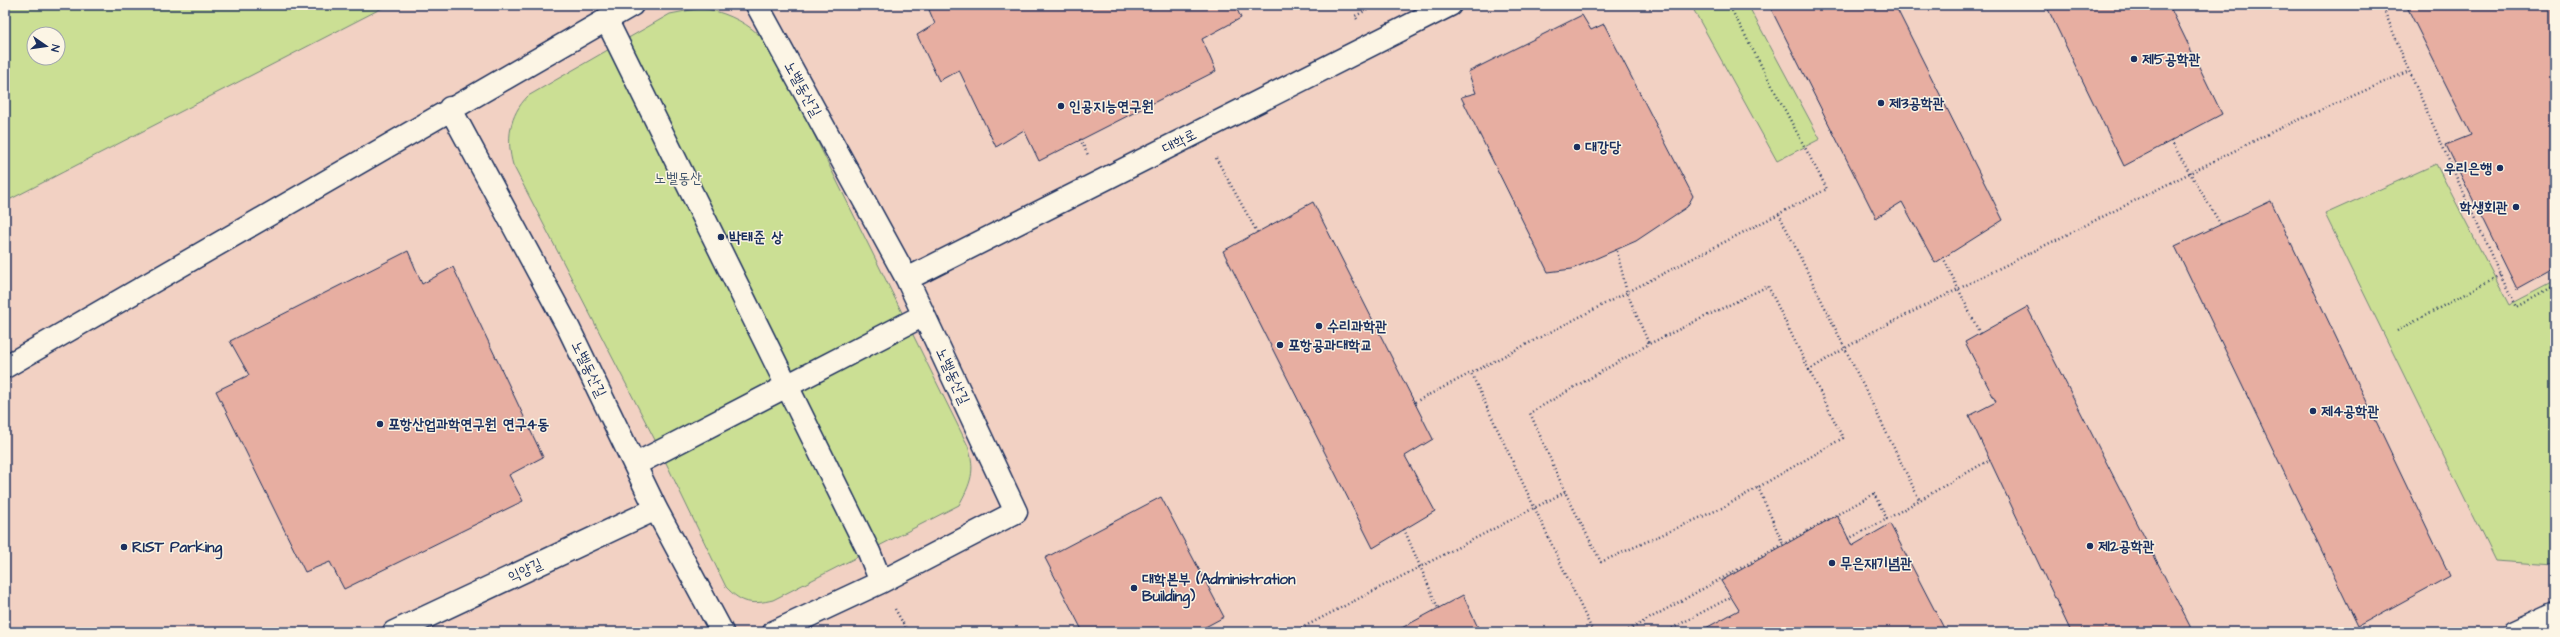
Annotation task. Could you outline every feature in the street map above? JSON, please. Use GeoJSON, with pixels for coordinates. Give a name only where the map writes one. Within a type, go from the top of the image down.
{"type":"FeatureCollection","features":[{"type":"Feature","properties":{"kind":"street"},"geometry":{"type":"LineString","coordinates":[[5,367],[450,108],[632,5]]}},
{"type":"Feature","properties":{"kind":"street","name":"노벨동산길"},"geometry":{"type":"LineString","coordinates":[[757,5],[907,279],[1016,512],[881,582],[774,632]]}},
{"type":"Feature","properties":{"kind":"street","name":"대학로"},"geometry":{"type":"LineString","coordinates":[[907,279],[1450,5]]}},
{"type":"Feature","properties":{"kind":"street"},"geometry":{"type":"LineString","coordinates":[[606,19],[869,552],[881,582]]}},
{"type":"Feature","properties":{"kind":"street","name":"노벨동산길"},"geometry":{"type":"LineString","coordinates":[[450,108],[569,329],[636,464],[656,508],[722,632]]}},
{"type":"Feature","properties":{"kind":"street"},"geometry":{"type":"LineString","coordinates":[[636,464],[924,315]]}},
{"type":"Feature","properties":{"kind":"street","name":"익양길"},"geometry":{"type":"LineString","coordinates":[[394,632],[656,508]]}},
{"type":"Feature","properties":{"kind":"street"},"geometry":{"type":"LineString","coordinates":[[2514,632],[2555,613]]}},
{"type":"Feature","properties":{"kind":"path"},"geometry":{"type":"LineString","coordinates":[[1414,402],[1827,189],[1729,5]]}},
{"type":"Feature","properties":{"kind":"path"},"geometry":{"type":"LineString","coordinates":[[2382,5],[2409,71],[2500,275],[2517,307],[2555,286]]}},
{"type":"Feature","properties":{"kind":"path"},"geometry":{"type":"LineString","coordinates":[[1809,370],[1846,348],[1957,289],[2276,130],[2409,71]]}},
{"type":"Feature","properties":{"kind":"path"},"geometry":{"type":"LineString","coordinates":[[1201,130],[1257,232]]}},
{"type":"Feature","properties":{"kind":"path"},"geometry":{"type":"LineString","coordinates":[[2171,141],[2192,172],[2221,225]]}},
{"type":"Feature","properties":{"kind":"path"},"geometry":{"type":"LineString","coordinates":[[1779,214],[1920,500]]}},
{"type":"Feature","properties":{"kind":"path"},"geometry":{"type":"LineString","coordinates":[[1617,251],[1627,293],[1649,344]]}},
{"type":"Feature","properties":{"kind":"path"},"geometry":{"type":"LineString","coordinates":[[1943,257],[1957,289],[1980,334]]}},
{"type":"Feature","properties":{"kind":"path"},"geometry":{"type":"LineString","coordinates":[[2397,331],[2500,275]]}},
{"type":"Feature","properties":{"kind":"path"},"geometry":{"type":"LineString","coordinates":[[1768,286],[1809,370],[1843,438],[1724,507],[1601,562],[1565,492],[1530,413],[1649,344],[1768,286]]}},
{"type":"Feature","properties":{"kind":"path"},"geometry":{"type":"LineString","coordinates":[[1471,373],[1593,632]]}},
{"type":"Feature","properties":{"kind":"path"},"geometry":{"type":"LineString","coordinates":[[1848,539],[1887,519],[1989,460]]}},
{"type":"Feature","properties":{"kind":"path"},"geometry":{"type":"LineString","coordinates":[[1758,487],[1783,544]]}},
{"type":"Feature","properties":{"kind":"path"},"geometry":{"type":"LineString","coordinates":[[1294,632],[1421,565],[1565,492]]}},
{"type":"Feature","properties":{"kind":"path"},"geometry":{"type":"LineString","coordinates":[[1627,632],[1874,494],[1887,519]]}},
{"type":"Feature","properties":{"kind":"path"},"geometry":{"type":"LineString","coordinates":[[1404,529],[1421,565],[1438,608]]}},
{"type":"Feature","properties":{"kind":"path"},"geometry":{"type":"LineString","coordinates":[[1665,632],[1731,597]]}},
{"type":"Feature","properties":{"kind":"shaded area","name":"포항공과대학교"},"geometry":{"type":"Polygon","coordinates":[[[5,5],[2555,5],[2555,632],[5,632],[5,5]]]}},
{"type":"Feature","properties":{"kind":"green space"},"geometry":{"type":"Polygon","coordinates":[[[5,5],[388,5],[5,202],[5,5]]]}},
{"type":"Feature","properties":{"kind":"green space"},"geometry":{"type":"Polygon","coordinates":[[[1691,5],[1748,5],[1820,139],[1777,161],[1691,5]]]}},
{"type":"Feature","properties":{"kind":"green space","name":"노벨동산"},"geometry":{"type":"Polygon","coordinates":[[[701,8],[716,11],[746,24],[764,40],[778,62],[968,446],[972,463],[971,477],[967,490],[959,505],[773,600],[753,603],[742,600],[726,587],[655,440],[513,165],[510,146],[513,120],[522,103],[528,96],[670,14],[701,8]]]}},
{"type":"Feature","properties":{"kind":"green space"},"geometry":{"type":"Polygon","coordinates":[[[2436,164],[2509,305],[2555,281],[2555,565],[2495,561],[2325,214],[2436,164]]]}},
{"type":"Feature","properties":{"kind":"building","name":"인공지능연구원"},"geometry":{"type":"Polygon","coordinates":[[[927,5],[1235,5],[1241,18],[1202,39],[1216,71],[1039,161],[1024,130],[996,147],[959,70],[939,81],[917,35],[935,24],[927,5]]]}},
{"type":"Feature","properties":{"kind":"building","name":"제3공학관"},"geometry":{"type":"Polygon","coordinates":[[[1769,5],[1895,5],[2003,220],[1935,263],[1902,202],[1876,218],[1769,5]]]}},
{"type":"Feature","properties":{"kind":"building","name":"제5공학관"},"geometry":{"type":"Polygon","coordinates":[[[2046,5],[2169,5],[2222,114],[2124,166],[2046,5]]]}},
{"type":"Feature","properties":{"kind":"building","name":"학생회관"},"geometry":{"type":"Polygon","coordinates":[[[2406,5],[2555,5],[2555,268],[2517,289],[2446,145],[2471,135],[2406,5]]]}},
{"type":"Feature","properties":{"kind":"building","name":"대강당"},"geometry":{"type":"Polygon","coordinates":[[[1582,15],[1591,30],[1604,24],[1693,196],[1687,207],[1636,241],[1572,269],[1548,272],[1461,97],[1476,93],[1468,72],[1582,15]]]}},
{"type":"Feature","properties":{"kind":"building","name":"제4공학관"},"geometry":{"type":"Polygon","coordinates":[[[2271,201],[2450,576],[2358,626],[2175,246],[2271,201]]]}},
{"type":"Feature","properties":{"kind":"building","name":"수리과학관"},"geometry":{"type":"Polygon","coordinates":[[[1313,202],[1433,439],[1405,456],[1435,511],[1373,548],[1223,251],[1313,202]]]}},
{"type":"Feature","properties":{"kind":"building","name":"포항산업과학연구원 연구4동"},"geometry":{"type":"Polygon","coordinates":[[[408,251],[422,284],[453,267],[543,457],[509,475],[523,501],[344,589],[330,562],[305,572],[216,391],[249,375],[230,341],[408,251]]]}},
{"type":"Feature","properties":{"kind":"building","name":"제2공학관"},"geometry":{"type":"Polygon","coordinates":[[[2027,307],[2193,632],[2071,632],[1969,416],[1996,402],[1965,342],[2027,307]]]}},
{"type":"Feature","properties":{"kind":"building","name":"대학본부 (Administration Building)"},"geometry":{"type":"Polygon","coordinates":[[[1161,497],[1224,617],[1196,632],[1083,632],[1045,558],[1161,497]]]}},
{"type":"Feature","properties":{"kind":"building","name":"무은재기념관"},"geometry":{"type":"Polygon","coordinates":[[[1837,515],[1852,546],[1890,524],[1946,632],[1705,632],[1704,629],[1739,610],[1721,581],[1837,515]]]}},
{"type":"Feature","properties":{"kind":"building"},"geometry":{"type":"Polygon","coordinates":[[[1463,595],[1480,632],[1396,632],[1396,631],[1463,595]]]}},
{"type":"Feature","properties":{"kind":"place","name":"제5공학관"},"geometry":{"type":"Point","coordinates":[2134,59]}},
{"type":"Feature","properties":{"kind":"place","name":"제3공학관"},"geometry":{"type":"Point","coordinates":[1881,103]}},
{"type":"Feature","properties":{"kind":"place","name":"인공지능연구원"},"geometry":{"type":"Point","coordinates":[1061,106]}},
{"type":"Feature","properties":{"kind":"place","name":"대강당"},"geometry":{"type":"Point","coordinates":[1577,147]}},
{"type":"Feature","properties":{"kind":"place","name":"우리은행"},"geometry":{"type":"Point","coordinates":[2500,168]}},
{"type":"Feature","properties":{"kind":"place","name":"학생회관"},"geometry":{"type":"Point","coordinates":[2516,207]}},
{"type":"Feature","properties":{"kind":"place","name":"박태준 상"},"geometry":{"type":"Point","coordinates":[721,237]}},
{"type":"Feature","properties":{"kind":"place","name":"수리과학관"},"geometry":{"type":"Point","coordinates":[1319,326]}},
{"type":"Feature","properties":{"kind":"place","name":"포항공과대학교"},"geometry":{"type":"Point","coordinates":[1280,345]}},
{"type":"Feature","properties":{"kind":"place","name":"제4공학관"},"geometry":{"type":"Point","coordinates":[2313,411]}},
{"type":"Feature","properties":{"kind":"place","name":"포항산업과학연구원 연구4동"},"geometry":{"type":"Point","coordinates":[380,424]}},
{"type":"Feature","properties":{"kind":"place","name":"제2공학관"},"geometry":{"type":"Point","coordinates":[2090,546]}},
{"type":"Feature","properties":{"kind":"place","name":"RIST Parking"},"geometry":{"type":"Point","coordinates":[124,547]}},
{"type":"Feature","properties":{"kind":"place","name":"무은재기념관"},"geometry":{"type":"Point","coordinates":[1832,563]}},
{"type":"Feature","properties":{"kind":"place","name":"대학본부 (Administration Building)"},"geometry":{"type":"Point","coordinates":[1134,588]}}]}
